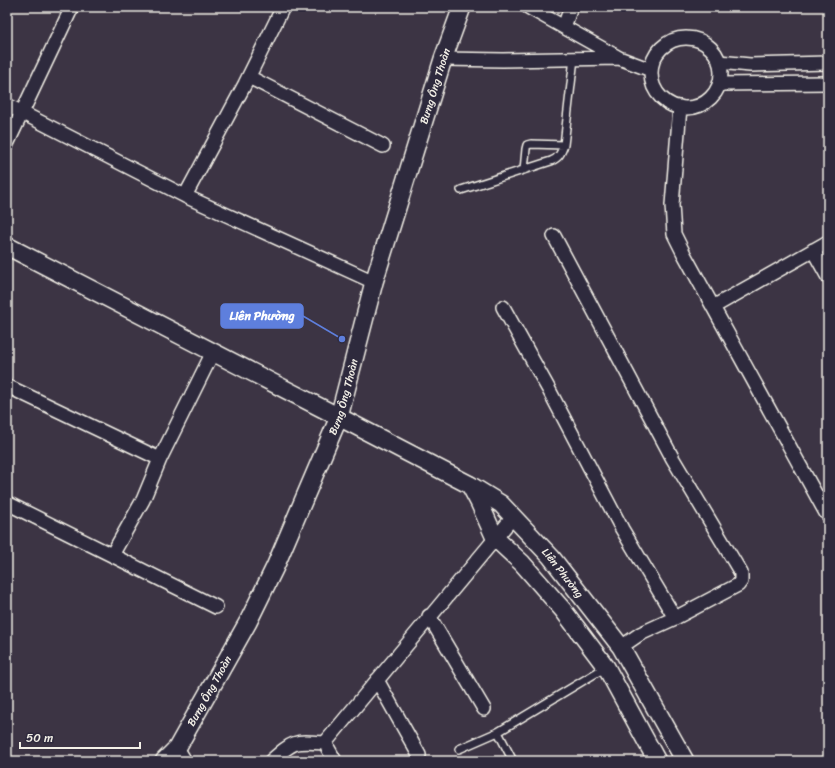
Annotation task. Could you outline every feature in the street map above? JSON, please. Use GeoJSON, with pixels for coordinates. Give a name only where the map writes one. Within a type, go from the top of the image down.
{"type":"FeatureCollection","features":[{"type":"Feature","properties":{"kind":"street"},"geometry":{"type":"LineString","coordinates":[[7,144],[72,7]]}},
{"type":"Feature","properties":{"kind":"street"},"geometry":{"type":"LineString","coordinates":[[185,196],[249,77],[283,7]]}},
{"type":"Feature","properties":{"kind":"street","name":"Bưng Ông Thoàn"},"geometry":{"type":"LineString","coordinates":[[164,761],[181,754],[275,567],[339,417],[374,282],[443,59],[462,7]]}},
{"type":"Feature","properties":{"kind":"street"},"geometry":{"type":"LineString","coordinates":[[528,7],[619,58],[651,70]]}},
{"type":"Feature","properties":{"kind":"street"},"geometry":{"type":"LineString","coordinates":[[564,27],[571,7]]}},
{"type":"Feature","properties":{"kind":"street"},"geometry":{"type":"LineString","coordinates":[[682,38],[694,39],[705,44],[714,52],[719,62],[721,73],[720,84],[714,94],[706,102],[696,107],[685,108],[674,106],[664,101],[657,92],[652,81],[651,70],[655,58],[661,48],[682,38]]}},
{"type":"Feature","properties":{"kind":"street"},"geometry":{"type":"LineString","coordinates":[[443,59],[503,60],[619,58]]}},
{"type":"Feature","properties":{"kind":"street"},"geometry":{"type":"LineString","coordinates":[[719,62],[750,65],[828,63]]}},
{"type":"Feature","properties":{"kind":"street"},"geometry":{"type":"LineString","coordinates":[[249,77],[383,146]]}},
{"type":"Feature","properties":{"kind":"street"},"geometry":{"type":"LineString","coordinates":[[720,84],[828,83]]}},
{"type":"Feature","properties":{"kind":"street"},"geometry":{"type":"LineString","coordinates":[[7,105],[185,196],[374,282]]}},
{"type":"Feature","properties":{"kind":"street"},"geometry":{"type":"LineString","coordinates":[[680,107],[672,205],[674,234],[826,513]]}},
{"type":"Feature","properties":{"kind":"street"},"geometry":{"type":"LineString","coordinates":[[554,236],[673,460],[740,574],[741,581],[738,585],[675,618],[640,634],[621,647]]}},
{"type":"Feature","properties":{"kind":"street"},"geometry":{"type":"LineString","coordinates":[[713,307],[828,242]]}},
{"type":"Feature","properties":{"kind":"street"},"geometry":{"type":"LineString","coordinates":[[7,246],[339,417]]}},
{"type":"Feature","properties":{"kind":"street"},"geometry":{"type":"LineString","coordinates":[[813,250],[828,277]]}},
{"type":"Feature","properties":{"kind":"street"},"geometry":{"type":"LineString","coordinates":[[503,307],[548,388],[622,529],[675,618]]}},
{"type":"Feature","properties":{"kind":"street"},"geometry":{"type":"LineString","coordinates":[[112,555],[143,500],[160,459],[213,352]]}},
{"type":"Feature","properties":{"kind":"street"},"geometry":{"type":"LineString","coordinates":[[7,386],[160,459]]}},
{"type":"Feature","properties":{"kind":"street","name":"Liên Phường"},"geometry":{"type":"LineString","coordinates":[[339,417],[470,485],[501,504],[514,516],[551,557],[621,647],[685,761]]}},
{"type":"Feature","properties":{"kind":"street"},"geometry":{"type":"LineString","coordinates":[[470,485],[495,538],[522,563],[563,610],[606,667],[657,761]]}},
{"type":"Feature","properties":{"kind":"street"},"geometry":{"type":"LineString","coordinates":[[7,503],[216,607]]}},
{"type":"Feature","properties":{"kind":"street"},"geometry":{"type":"LineString","coordinates":[[325,743],[429,616],[514,516]]}},
{"type":"Feature","properties":{"kind":"street"},"geometry":{"type":"LineString","coordinates":[[429,616],[484,709]]}},
{"type":"Feature","properties":{"kind":"street"},"geometry":{"type":"LineString","coordinates":[[377,680],[419,755]]}},
{"type":"Feature","properties":{"kind":"street"},"geometry":{"type":"LineString","coordinates":[[271,761],[289,745],[299,742],[325,743]]}},
{"type":"Feature","properties":{"kind":"street"},"geometry":{"type":"LineString","coordinates":[[325,743],[335,761]]}},
{"type":"Feature","properties":{"kind":"lane"},"geometry":{"type":"LineString","coordinates":[[461,190],[524,170],[556,159],[560,156],[564,145],[574,58]]}},
{"type":"Feature","properties":{"kind":"lane"},"geometry":{"type":"LineString","coordinates":[[524,170],[527,145],[564,145]]}},
{"type":"Feature","properties":{"kind":"lane"},"geometry":{"type":"LineString","coordinates":[[459,749],[498,732],[606,667]]}},
{"type":"Feature","properties":{"kind":"lane"},"geometry":{"type":"LineString","coordinates":[[498,732],[513,761]]}},
{"type":"Feature","properties":{"kind":"place","name":"Liên Phường"},"geometry":{"type":"Point","coordinates":[342,339]}}]}
